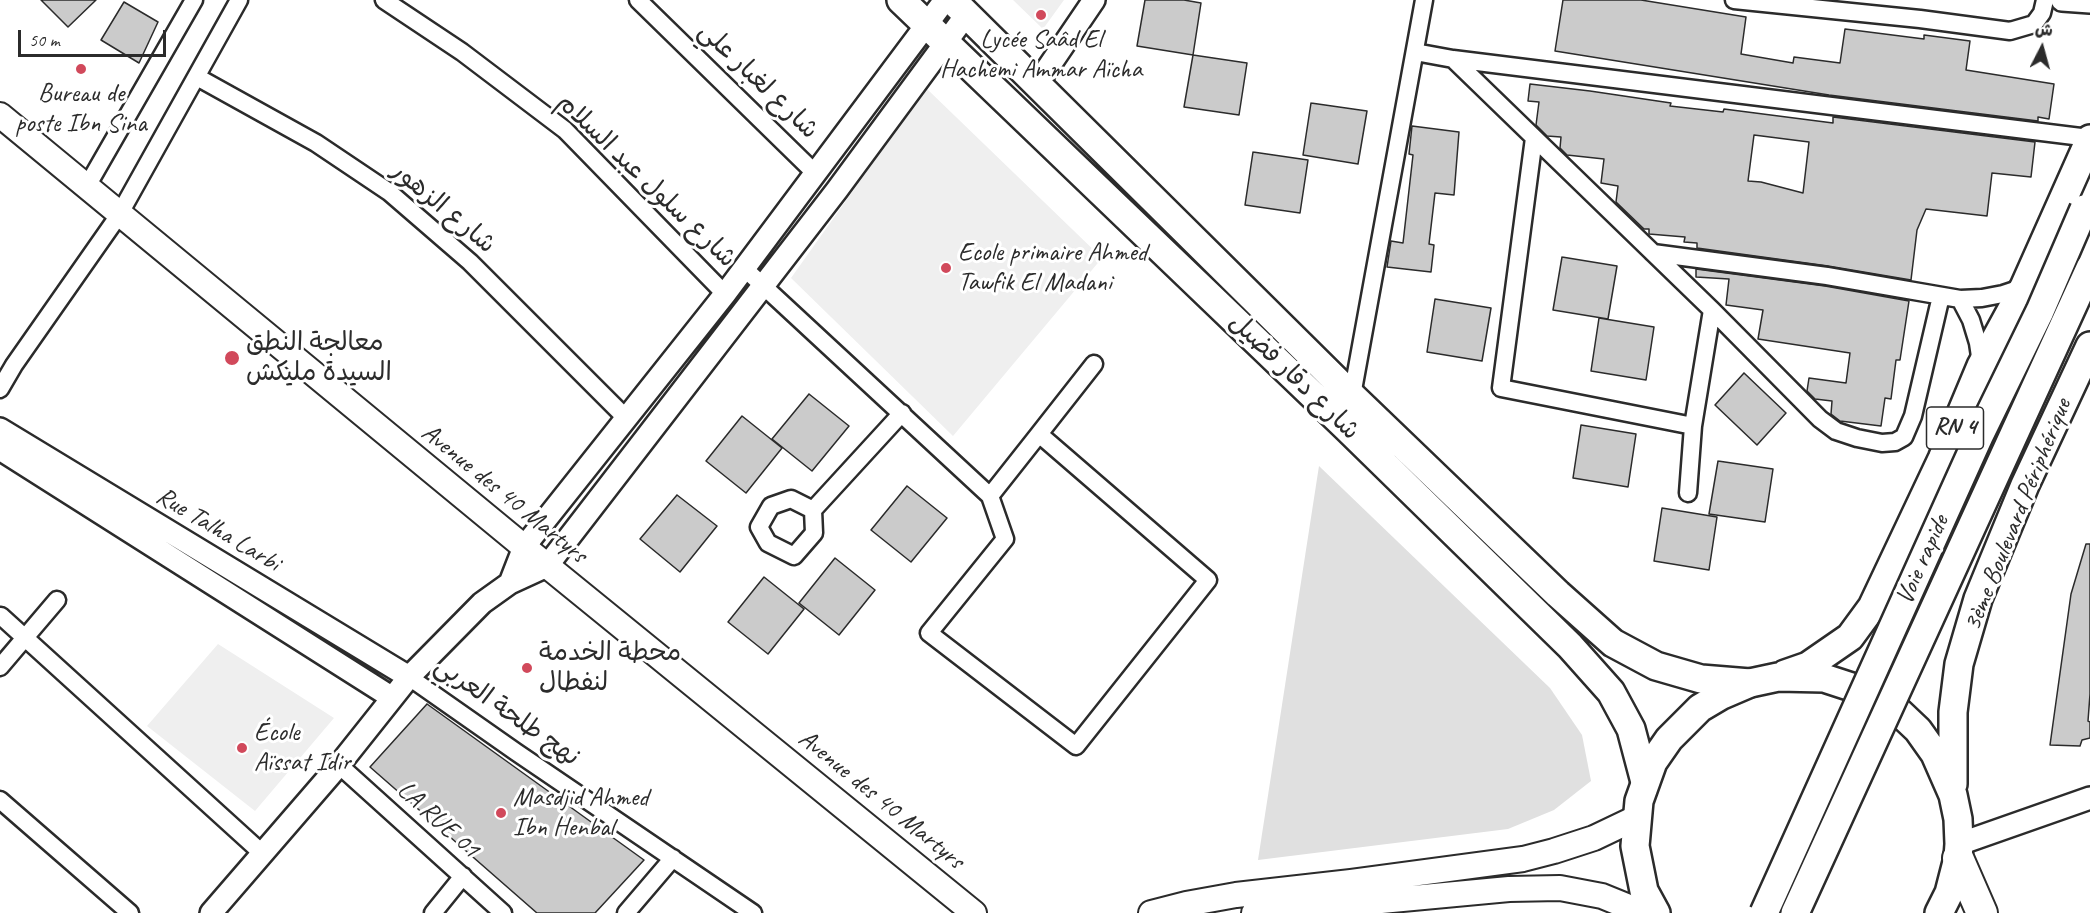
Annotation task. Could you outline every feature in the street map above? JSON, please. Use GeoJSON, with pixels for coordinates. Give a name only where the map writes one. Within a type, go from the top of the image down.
{"type":"FeatureCollection","features":[{"type":"Feature","properties":{"kind":"highway"},"geometry":{"type":"LineString","coordinates":[[1958,851],[1982,913]]}},
{"type":"Feature","properties":{"kind":"main road","name":"شارع دقار فضيل"},"geometry":{"type":"LineString","coordinates":[[901,0],[1347,428],[1570,646],[1611,692],[1631,729],[1645,782]]}},
{"type":"Feature","properties":{"kind":"main road","name":"شارع دقار فضيل"},"geometry":{"type":"LineString","coordinates":[[955,5],[1352,396],[1558,594],[1613,643],[1656,666],[1701,679],[1750,683]]}},
{"type":"Feature","properties":{"kind":"main road","name":"Avenue des 40 Martyrs"},"geometry":{"type":"LineString","coordinates":[[0,115],[524,548],[974,913]]}},
{"type":"Feature","properties":{"kind":"main road","name":"RN 4"},"geometry":{"type":"LineString","coordinates":[[1778,677],[1808,666],[1836,648],[1850,637],[1872,607],[1942,459],[1981,366],[2024,287],[2090,139]]}},
{"type":"Feature","properties":{"kind":"main road","name":"Voie rapide"},"geometry":{"type":"LineString","coordinates":[[1764,913],[1980,434],[2040,311],[2087,203]]}},
{"type":"Feature","properties":{"kind":"main road","name":"Voie rapide"},"geometry":{"type":"LineString","coordinates":[[1795,913],[2090,268]]}},
{"type":"Feature","properties":{"kind":"main road","name":"3ème Boulevard Périphérique"},"geometry":{"type":"LineString","coordinates":[[1953,795],[1953,712],[1959,664],[1977,599],[2025,485],[2090,346]]}},
{"type":"Feature","properties":{"kind":"main road"},"geometry":{"type":"LineString","coordinates":[[1656,913],[1644,891],[1635,846],[1639,801],[1653,762],[1682,724],[1700,708],[1750,683],[1778,677],[1824,678],[1868,692],[1899,712],[1918,730],[1935,754],[1953,795],[1958,819],[1958,851],[1949,893],[1939,913]]}},
{"type":"Feature","properties":{"kind":"main road"},"geometry":{"type":"LineString","coordinates":[[1254,913],[1523,859],[1594,838],[1638,817]]}},
{"type":"Feature","properties":{"kind":"main road"},"geometry":{"type":"LineString","coordinates":[[1151,913],[1236,895],[1560,888],[1602,896],[1640,913]]}},
{"type":"Feature","properties":{"kind":"street"},"geometry":{"type":"LineString","coordinates":[[86,188],[194,0]]}},
{"type":"Feature","properties":{"kind":"street"},"geometry":{"type":"LineString","coordinates":[[0,388],[119,215],[239,0]]}},
{"type":"Feature","properties":{"kind":"street","name":"شارع سلول عبد السلام"},"geometry":{"type":"LineString","coordinates":[[384,0],[462,52],[565,130],[725,294]]}},
{"type":"Feature","properties":{"kind":"street","name":"شارع لغبار علي"},"geometry":{"type":"LineString","coordinates":[[638,0],[816,174]]}},
{"type":"Feature","properties":{"kind":"street"},"geometry":{"type":"LineString","coordinates":[[1037,84],[1094,0]]}},
{"type":"Feature","properties":{"kind":"street"},"geometry":{"type":"LineString","coordinates":[[1347,428],[1424,0]]}},
{"type":"Feature","properties":{"kind":"street"},"geometry":{"type":"LineString","coordinates":[[1734,0],[1920,19],[2010,31],[2034,24],[2042,13],[2045,0]]}},
{"type":"Feature","properties":{"kind":"street"},"geometry":{"type":"LineString","coordinates":[[2062,0],[2090,2]]}},
{"type":"Feature","properties":{"kind":"street"},"geometry":{"type":"LineString","coordinates":[[510,583],[524,548],[725,294],[926,24],[955,5]]}},
{"type":"Feature","properties":{"kind":"street"},"geometry":{"type":"LineString","coordinates":[[211,913],[339,765],[408,677],[482,603],[510,583],[548,566],[763,286],[945,43],[955,5]]}},
{"type":"Feature","properties":{"kind":"street"},"geometry":{"type":"LineString","coordinates":[[1415,52],[1453,59],[2090,139]]}},
{"type":"Feature","properties":{"kind":"street"},"geometry":{"type":"LineString","coordinates":[[1453,59],[1712,310],[1820,419],[1836,430],[1857,438],[1882,443],[1895,442],[1904,437],[1913,416],[1941,296]]}},
{"type":"Feature","properties":{"kind":"street","name":"شارع الزهور"},"geometry":{"type":"LineString","coordinates":[[196,77],[316,143],[389,192],[470,262],[626,418]]}},
{"type":"Feature","properties":{"kind":"street"},"geometry":{"type":"LineString","coordinates":[[1534,138],[1501,388],[1693,426]]}},
{"type":"Feature","properties":{"kind":"street"},"geometry":{"type":"LineString","coordinates":[[1653,253],[1827,276],[1960,299],[1982,298],[2024,287]]}},
{"type":"Feature","properties":{"kind":"street"},"geometry":{"type":"LineString","coordinates":[[744,269],[990,496],[1005,539],[929,633],[1076,746],[1208,580],[1039,434]]}},
{"type":"Feature","properties":{"kind":"street"},"geometry":{"type":"LineString","coordinates":[[1960,299],[1971,320],[1978,343],[1981,366]]}},
{"type":"Feature","properties":{"kind":"street"},"geometry":{"type":"LineString","coordinates":[[1688,493],[1693,426],[1712,310]]}},
{"type":"Feature","properties":{"kind":"street"},"geometry":{"type":"LineString","coordinates":[[990,496],[1094,364]]}},
{"type":"Feature","properties":{"kind":"street"},"geometry":{"type":"LineString","coordinates":[[813,510],[902,413]]}},
{"type":"Feature","properties":{"kind":"street","name":"Rue Talha Larbi"},"geometry":{"type":"LineString","coordinates":[[0,429],[408,677]]}},
{"type":"Feature","properties":{"kind":"street"},"geometry":{"type":"LineString","coordinates":[[0,449],[391,698]]}},
{"type":"Feature","properties":{"kind":"street"},"geometry":{"type":"LineString","coordinates":[[0,667],[57,600]]}},
{"type":"Feature","properties":{"kind":"street"},"geometry":{"type":"LineString","coordinates":[[1,616],[263,854]]}},
{"type":"Feature","properties":{"kind":"street","name":"نهج طلحة العربي"},"geometry":{"type":"LineString","coordinates":[[408,677],[753,913]]}},
{"type":"Feature","properties":{"kind":"street","name":"LA RUE 01"},"geometry":{"type":"LineString","coordinates":[[339,765],[504,913]]}},
{"type":"Feature","properties":{"kind":"street"},"geometry":{"type":"LineString","coordinates":[[1958,851],[2090,798]]}},
{"type":"Feature","properties":{"kind":"street"},"geometry":{"type":"LineString","coordinates":[[0,800],[129,913]]}},
{"type":"Feature","properties":{"kind":"street"},"geometry":{"type":"LineString","coordinates":[[626,913],[673,858]]}},
{"type":"Feature","properties":{"kind":"street"},"geometry":{"type":"LineString","coordinates":[[433,913],[463,876]]}},
{"type":"Feature","properties":{"kind":"shaded area","name":"Lycée Saâd El Hachemi Ammar Aïcha"},"geometry":{"type":"Polygon","coordinates":[[[1013,0],[1064,0],[1043,29],[1013,0]]]}},
{"type":"Feature","properties":{"kind":"shaded area","name":"Ecole primaire Ahmed Tawfik El Madani"},"geometry":{"type":"Polygon","coordinates":[[[926,88],[1102,258],[953,436],[791,278],[926,88]]]}},
{"type":"Feature","properties":{"kind":"shaded area"},"geometry":{"type":"Polygon","coordinates":[[[1319,466],[1550,688],[1582,735],[1591,781],[1554,810],[1508,829],[1258,860],[1319,466]]]}},
{"type":"Feature","properties":{"kind":"shaded area","name":"École Aïssat Idir"},"geometry":{"type":"Polygon","coordinates":[[[218,644],[334,718],[255,811],[147,726],[218,644]]]}},
{"type":"Feature","properties":{"kind":"building"},"geometry":{"type":"Polygon","coordinates":[[[41,0],[96,0],[68,27],[41,0]]]}},
{"type":"Feature","properties":{"kind":"building"},"geometry":{"type":"Polygon","coordinates":[[[1145,0],[1184,0],[1201,3],[1193,55],[1137,46],[1145,0]]]}},
{"type":"Feature","properties":{"kind":"building"},"geometry":{"type":"Polygon","coordinates":[[[1563,0],[1641,0],[1746,17],[1741,54],[1793,63],[1794,57],[1840,63],[1845,29],[1924,39],[1924,35],[1970,41],[1966,70],[2054,84],[2049,119],[2038,117],[2038,121],[1829,95],[1555,51],[1563,0]]]}},
{"type":"Feature","properties":{"kind":"building"},"geometry":{"type":"Polygon","coordinates":[[[124,2],[158,22],[139,63],[101,40],[124,2]]]}},
{"type":"Feature","properties":{"kind":"building"},"geometry":{"type":"Polygon","coordinates":[[[1193,55],[1247,63],[1239,115],[1184,107],[1193,55]]]}},
{"type":"Feature","properties":{"kind":"building"},"geometry":{"type":"Polygon","coordinates":[[[1530,84],[1671,103],[1670,106],[1723,112],[1724,109],[1833,123],[1833,117],[2035,142],[2031,177],[1992,173],[1987,216],[1926,209],[1917,230],[1911,280],[1697,248],[1697,243],[1684,242],[1685,237],[1649,234],[1649,229],[1644,229],[1616,202],[1618,186],[1601,183],[1604,159],[1567,155],[1560,148],[1561,137],[1547,136],[1536,125],[1539,102],[1528,101],[1530,84]],[[1754,135],[1748,181],[1803,193],[1809,142],[1754,135]]]}},
{"type":"Feature","properties":{"kind":"building"},"geometry":{"type":"Polygon","coordinates":[[[1311,103],[1367,111],[1358,164],[1303,155],[1311,103]]]}},
{"type":"Feature","properties":{"kind":"building"},"geometry":{"type":"Polygon","coordinates":[[[1412,126],[1459,132],[1454,195],[1435,193],[1429,244],[1434,245],[1431,272],[1387,267],[1391,241],[1403,243],[1413,155],[1409,154],[1412,126]]]}},
{"type":"Feature","properties":{"kind":"building"},"geometry":{"type":"Polygon","coordinates":[[[1253,152],[1308,160],[1300,213],[1245,205],[1253,152]]]}},
{"type":"Feature","properties":{"kind":"building"},"geometry":{"type":"Polygon","coordinates":[[[1562,257],[1617,266],[1608,319],[1553,310],[1562,257]]]}},
{"type":"Feature","properties":{"kind":"building"},"geometry":{"type":"Polygon","coordinates":[[[1696,269],[1825,286],[1909,301],[1900,360],[1896,360],[1891,399],[1885,398],[1881,426],[1840,421],[1831,414],[1832,401],[1815,399],[1807,391],[1809,378],[1846,383],[1850,353],[1758,339],[1763,310],[1726,305],[1729,279],[1696,277],[1696,269]]]}},
{"type":"Feature","properties":{"kind":"building"},"geometry":{"type":"Polygon","coordinates":[[[1435,299],[1491,308],[1482,361],[1427,352],[1435,299]]]}},
{"type":"Feature","properties":{"kind":"building"},"geometry":{"type":"Polygon","coordinates":[[[1599,318],[1654,327],[1646,380],[1591,371],[1599,318]]]}},
{"type":"Feature","properties":{"kind":"building"},"geometry":{"type":"Polygon","coordinates":[[[1744,373],[1786,413],[1757,445],[1715,405],[1744,373]]]}},
{"type":"Feature","properties":{"kind":"building"},"geometry":{"type":"Polygon","coordinates":[[[809,394],[849,426],[812,471],[772,439],[809,394]]]}},
{"type":"Feature","properties":{"kind":"building"},"geometry":{"type":"Polygon","coordinates":[[[742,416],[782,448],[746,493],[706,461],[742,416]]]}},
{"type":"Feature","properties":{"kind":"building"},"geometry":{"type":"Polygon","coordinates":[[[1581,425],[1636,434],[1628,487],[1573,478],[1581,425]]]}},
{"type":"Feature","properties":{"kind":"building"},"geometry":{"type":"Polygon","coordinates":[[[1718,461],[1773,469],[1765,522],[1709,514],[1718,461]]]}},
{"type":"Feature","properties":{"kind":"building"},"geometry":{"type":"Polygon","coordinates":[[[907,486],[947,518],[911,562],[871,530],[907,486]]]}},
{"type":"Feature","properties":{"kind":"building"},"geometry":{"type":"Polygon","coordinates":[[[677,495],[717,526],[680,572],[640,539],[677,495]]]}},
{"type":"Feature","properties":{"kind":"building"},"geometry":{"type":"Polygon","coordinates":[[[1662,508],[1717,517],[1709,570],[1654,561],[1662,508]]]}},
{"type":"Feature","properties":{"kind":"building"},"geometry":{"type":"Polygon","coordinates":[[[2086,544],[2090,544],[2088,721],[2090,722],[2090,738],[2082,740],[2080,746],[2050,745],[2071,594],[2086,544]]]}},
{"type":"Feature","properties":{"kind":"building"},"geometry":{"type":"Polygon","coordinates":[[[835,558],[875,590],[839,635],[799,603],[835,558]]]}},
{"type":"Feature","properties":{"kind":"building"},"geometry":{"type":"Polygon","coordinates":[[[764,577],[804,609],[768,654],[728,622],[764,577]]]}},
{"type":"Feature","properties":{"kind":"building","name":"Masdjid Ahmed Ibn Henbal"},"geometry":{"type":"Polygon","coordinates":[[[427,704],[644,860],[595,913],[537,913],[370,767],[427,704]]]}},
{"type":"Feature","properties":{"kind":"place","name":"Lycée Saâd El Hachemi Ammar Aïcha"},"geometry":{"type":"Point","coordinates":[1041,15]}},
{"type":"Feature","properties":{"kind":"place","name":"Bureau de poste Ibn Sina"},"geometry":{"type":"Point","coordinates":[81,69]}},
{"type":"Feature","properties":{"kind":"place","name":"Ecole primaire Ahmed Tawfik El Madani"},"geometry":{"type":"Point","coordinates":[946,268]}},
{"type":"Feature","properties":{"kind":"place","name":"معالجة النطق السيدة مليكش"},"geometry":{"type":"Point","coordinates":[232,358]}},
{"type":"Feature","properties":{"kind":"place","name":"محطة الخدمة لنفطال"},"geometry":{"type":"Point","coordinates":[527,668]}},
{"type":"Feature","properties":{"kind":"place","name":"École Aïssat Idir"},"geometry":{"type":"Point","coordinates":[242,748]}},
{"type":"Feature","properties":{"kind":"place","name":"Masdjid Ahmed Ibn Henbal"},"geometry":{"type":"Point","coordinates":[501,813]}}]}
